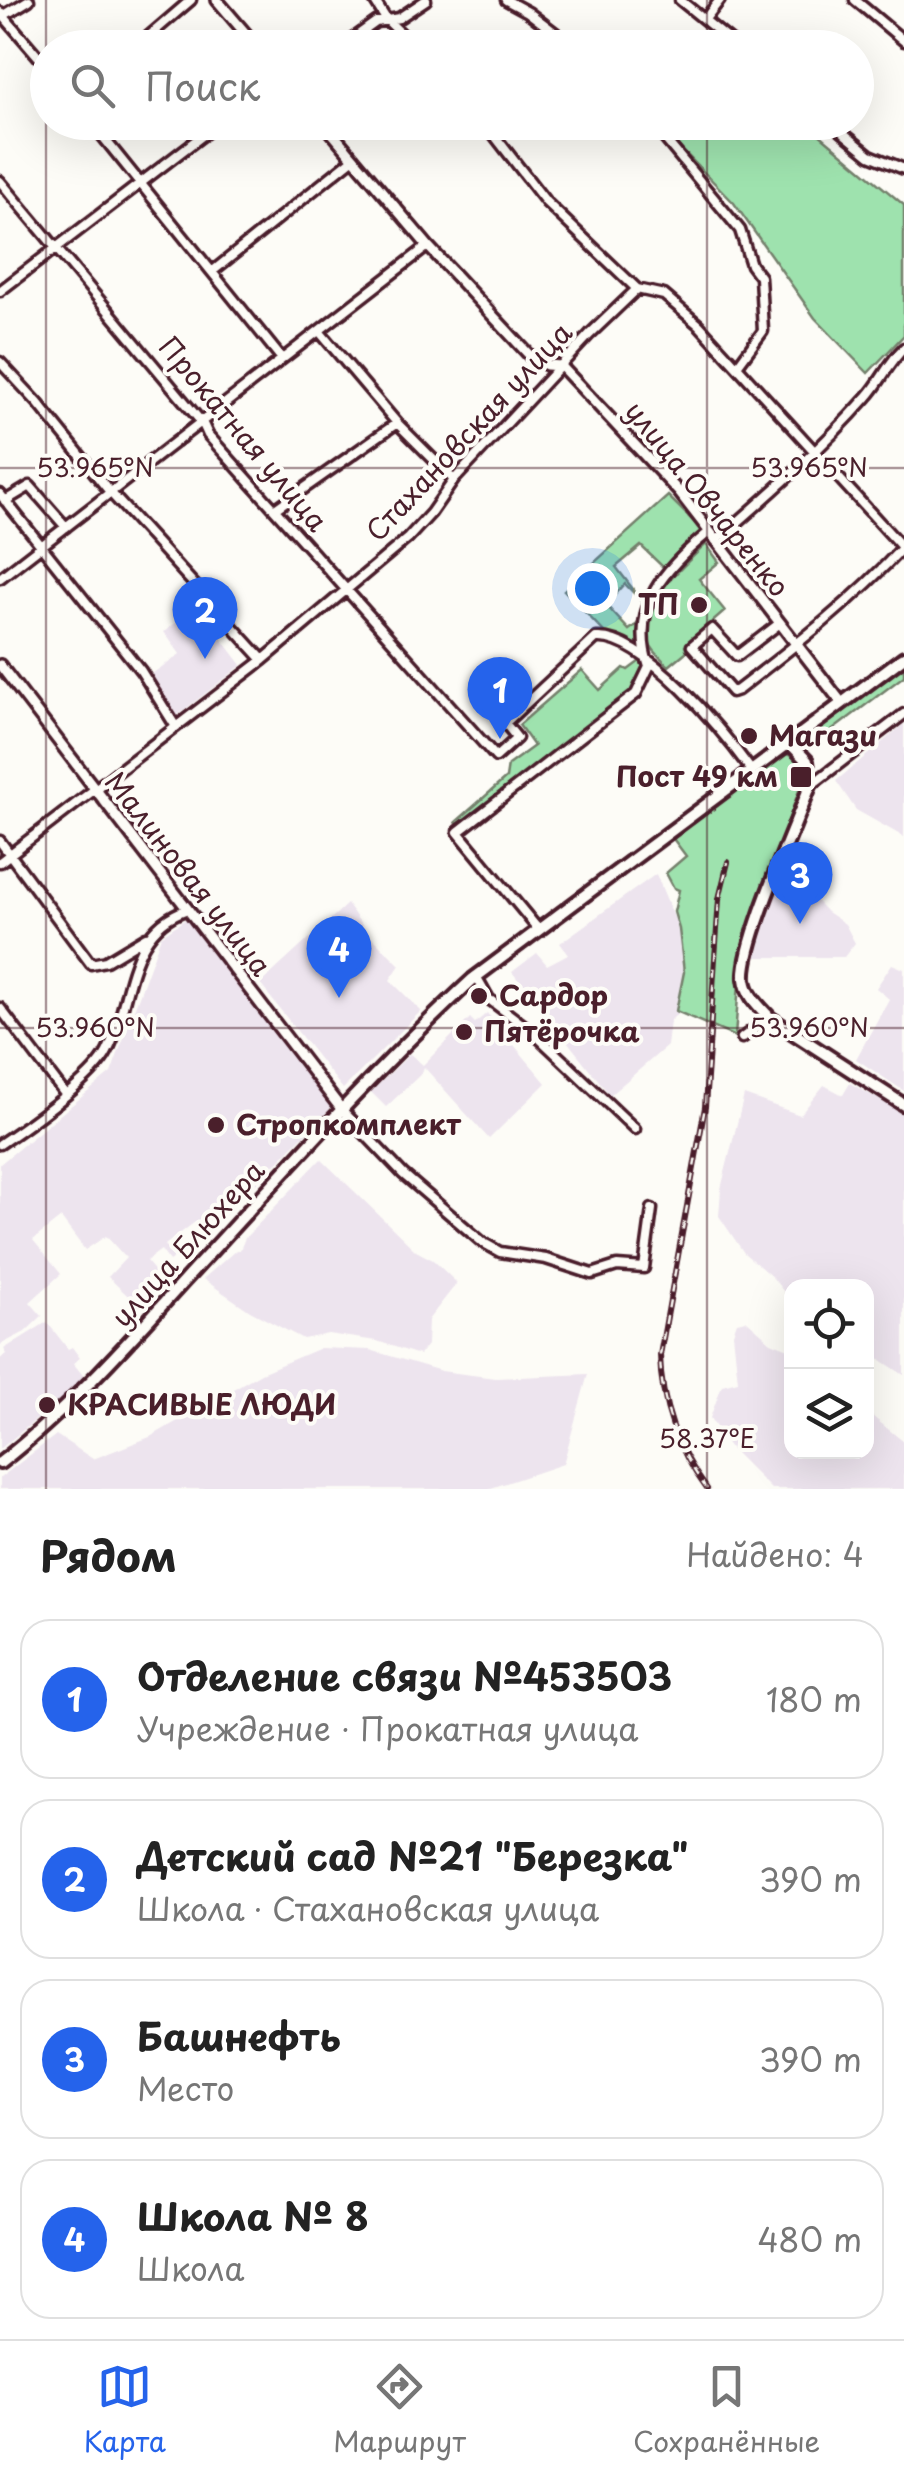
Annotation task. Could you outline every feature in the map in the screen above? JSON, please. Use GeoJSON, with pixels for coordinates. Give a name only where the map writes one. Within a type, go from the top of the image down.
{"type":"FeatureCollection","features":[{"type":"Feature","properties":{"kind":"main road","name":"улица Блюхера"},"geometry":{"type":"LineString","coordinates":[[0,1462],[32,1438],[118,1354],[411,1036],[476,976],[904,657]]}},
{"type":"Feature","properties":{"kind":"main road"},"geometry":{"type":"LineString","coordinates":[[789,742],[807,761],[810,786],[749,950],[746,982],[753,1000],[786,1028],[904,1105]]}},
{"type":"Feature","properties":{"kind":"street"},"geometry":{"type":"LineString","coordinates":[[29,0],[2,15],[30,47]]}},
{"type":"Feature","properties":{"kind":"street"},"geometry":{"type":"LineString","coordinates":[[156,30],[191,0]]}},
{"type":"Feature","properties":{"kind":"street"},"geometry":{"type":"LineString","coordinates":[[216,0],[242,30]]}},
{"type":"Feature","properties":{"kind":"street"},"geometry":{"type":"LineString","coordinates":[[374,0],[397,30]]}},
{"type":"Feature","properties":{"kind":"street"},"geometry":{"type":"LineString","coordinates":[[364,30],[386,19],[399,18],[426,0]]}},
{"type":"Feature","properties":{"kind":"street"},"geometry":{"type":"LineString","coordinates":[[506,0],[548,30]]}},
{"type":"Feature","properties":{"kind":"street"},"geometry":{"type":"LineString","coordinates":[[680,0],[719,30]]}},
{"type":"Feature","properties":{"kind":"street"},"geometry":{"type":"LineString","coordinates":[[705,18],[720,0]]}},
{"type":"Feature","properties":{"kind":"street"},"geometry":{"type":"LineString","coordinates":[[855,0],[904,41]]}},
{"type":"Feature","properties":{"kind":"street"},"geometry":{"type":"LineString","coordinates":[[104,140],[282,359]]}},
{"type":"Feature","properties":{"kind":"street"},"geometry":{"type":"LineString","coordinates":[[0,291],[197,140]]}},
{"type":"Feature","properties":{"kind":"street","name":"улица Овчаренко"},"geometry":{"type":"LineString","coordinates":[[338,140],[428,246],[533,358],[561,366],[680,492],[841,702]]}},
{"type":"Feature","properties":{"kind":"street"},"geometry":{"type":"LineString","coordinates":[[498,140],[546,202],[637,289],[664,295],[738,366],[903,547],[882,571],[798,644],[738,690],[732,692],[692,646],[712,629],[736,656],[780,623]]}},
{"type":"Feature","properties":{"kind":"street"},"geometry":{"type":"LineString","coordinates":[[666,140],[740,230],[751,265],[760,277],[764,331],[738,366]]}},
{"type":"Feature","properties":{"kind":"street"},"geometry":{"type":"LineString","coordinates":[[852,140],[870,155],[904,170]]}},
{"type":"Feature","properties":{"kind":"street"},"geometry":{"type":"LineString","coordinates":[[213,271],[354,158]]}},
{"type":"Feature","properties":{"kind":"street","name":"Прокатная улица"},"geometry":{"type":"LineString","coordinates":[[0,181],[203,424],[208,435],[496,757],[517,738],[505,724],[596,638],[613,638],[645,655]]}},
{"type":"Feature","properties":{"kind":"street"},"geometry":{"type":"LineString","coordinates":[[0,578],[428,246]]}},
{"type":"Feature","properties":{"kind":"street","name":"Стахановская улица"},"geometry":{"type":"LineString","coordinates":[[0,862],[263,660],[408,538],[454,480],[637,289]]}},
{"type":"Feature","properties":{"kind":"street"},"geometry":{"type":"LineString","coordinates":[[319,331],[397,423],[454,480]]}},
{"type":"Feature","properties":{"kind":"street"},"geometry":{"type":"LineString","coordinates":[[716,542],[870,395],[890,362],[904,348]]}},
{"type":"Feature","properties":{"kind":"street"},"geometry":{"type":"LineString","coordinates":[[0,362],[110,492],[263,660]]}},
{"type":"Feature","properties":{"kind":"street"},"geometry":{"type":"LineString","coordinates":[[275,509],[397,423]]}},
{"type":"Feature","properties":{"kind":"street"},"geometry":{"type":"LineString","coordinates":[[66,527],[30,486],[3,497],[141,671],[176,726]]}},
{"type":"Feature","properties":{"kind":"street"},"geometry":{"type":"LineString","coordinates":[[538,929],[458,832],[636,694],[649,668],[645,618],[659,578],[709,532]]}},
{"type":"Feature","properties":{"kind":"street"},"geometry":{"type":"LineString","coordinates":[[645,655],[722,732],[751,770]]}},
{"type":"Feature","properties":{"kind":"street","name":"Малиновая улица"},"geometry":{"type":"LineString","coordinates":[[0,666],[342,1110]]}},
{"type":"Feature","properties":{"kind":"street"},"geometry":{"type":"LineString","coordinates":[[810,786],[904,714]]}},
{"type":"Feature","properties":{"kind":"street"},"geometry":{"type":"LineString","coordinates":[[0,841],[91,964],[106,961],[147,936]]}},
{"type":"Feature","properties":{"kind":"street"},"geometry":{"type":"LineString","coordinates":[[0,1144],[94,1069],[107,1052],[147,936],[157,924],[188,908]]}},
{"type":"Feature","properties":{"kind":"street"},"geometry":{"type":"LineString","coordinates":[[476,976],[489,999],[536,1034],[635,1130]]}},
{"type":"Feature","properties":{"kind":"street"},"geometry":{"type":"LineString","coordinates":[[0,1008],[65,1094]]}},
{"type":"Feature","properties":{"kind":"street"},"geometry":{"type":"LineString","coordinates":[[742,1038],[762,1023],[786,1028]]}},
{"type":"Feature","properties":{"kind":"street"},"geometry":{"type":"LineString","coordinates":[[342,1110],[403,1174],[482,1242],[500,1252],[546,1259],[592,1274],[617,1266],[644,1268],[652,1209]]}},
{"type":"Feature","properties":{"kind":"shaded area"},"geometry":{"type":"Polygon","coordinates":[[[197,606],[242,665],[175,717],[146,678],[180,654],[164,632],[197,606]]]}},
{"type":"Feature","properties":{"kind":"shaded area"},"geometry":{"type":"Polygon","coordinates":[[[904,724],[904,837],[856,810],[836,781],[904,724]]]}},
{"type":"Feature","properties":{"kind":"shaded area"},"geometry":{"type":"Polygon","coordinates":[[[788,857],[800,884],[845,924],[855,943],[844,957],[754,957],[788,857]]]}},
{"type":"Feature","properties":{"kind":"shaded area"},"geometry":{"type":"Polygon","coordinates":[[[656,874],[679,929],[684,972],[678,1013],[670,1021],[667,1046],[610,1095],[512,972],[537,953],[547,965],[568,954],[560,943],[656,874]]]}},
{"type":"Feature","properties":{"kind":"shaded area"},"geometry":{"type":"Polygon","coordinates":[[[347,904],[367,932],[400,965],[390,980],[421,1011],[343,1089],[260,984],[347,904]]]}},
{"type":"Feature","properties":{"kind":"shaded area"},"geometry":{"type":"Polygon","coordinates":[[[187,918],[330,1102],[329,1110],[205,1234],[195,1222],[165,1245],[175,1257],[169,1261],[161,1250],[146,1261],[166,1284],[142,1309],[108,1277],[126,1258],[106,1236],[85,1250],[61,1218],[33,1240],[61,1274],[30,1302],[42,1316],[25,1332],[0,1345],[0,1164],[111,1073],[161,936],[187,918]]]}},
{"type":"Feature","properties":{"kind":"shaded area"},"geometry":{"type":"Polygon","coordinates":[[[892,964],[904,969],[904,1091],[856,1059],[889,999],[876,988],[892,964]]]}},
{"type":"Feature","properties":{"kind":"shaded area"},"geometry":{"type":"Polygon","coordinates":[[[487,1013],[546,1083],[489,1139],[424,1067],[386,1107],[371,1092],[410,1054],[423,1065],[470,1018],[475,1023],[487,1013]]]}},
{"type":"Feature","properties":{"kind":"shaded area"},"geometry":{"type":"Polygon","coordinates":[[[850,1083],[904,1114],[904,1375],[874,1356],[874,1279],[784,1279],[784,1292],[744,1253],[719,1216],[721,1189],[744,1095],[800,1115],[824,1085],[843,1095],[850,1083]]]}},
{"type":"Feature","properties":{"kind":"shaded area"},"geometry":{"type":"Polygon","coordinates":[[[321,1159],[416,1251],[433,1260],[457,1283],[428,1320],[427,1345],[419,1355],[377,1341],[328,1334],[303,1339],[250,1311],[203,1279],[240,1250],[245,1238],[321,1159]]]}},
{"type":"Feature","properties":{"kind":"shaded area"},"geometry":{"type":"Polygon","coordinates":[[[746,1320],[771,1342],[784,1347],[784,1459],[874,1459],[874,1418],[904,1442],[904,1489],[771,1489],[729,1447],[710,1418],[722,1385],[738,1381],[733,1333],[737,1322],[746,1320]]]}},
{"type":"Feature","properties":{"kind":"shaded area"},"geometry":{"type":"Polygon","coordinates":[[[47,1322],[80,1358],[73,1363],[86,1379],[0,1449],[0,1359],[7,1354],[4,1349],[47,1322]]]}},
{"type":"Feature","properties":{"kind":"shaded area"},"geometry":{"type":"Polygon","coordinates":[[[320,1348],[370,1350],[441,1371],[495,1378],[588,1374],[563,1464],[488,1489],[0,1489],[0,1478],[56,1435],[93,1459],[150,1437],[261,1373],[320,1348]]]}},
{"type":"Feature","properties":{"kind":"green space"},"geometry":{"type":"Polygon","coordinates":[[[673,140],[826,140],[904,205],[904,335],[868,373],[815,318],[734,203],[673,140]]]}},
{"type":"Feature","properties":{"kind":"green space"},"geometry":{"type":"Polygon","coordinates":[[[668,496],[703,531],[664,568],[641,546],[616,567],[646,606],[625,584],[606,605],[629,630],[643,620],[639,648],[606,634],[564,590],[668,496]]]}},
{"type":"Feature","properties":{"kind":"green space"},"geometry":{"type":"Polygon","coordinates":[[[706,544],[719,562],[699,579],[725,611],[685,646],[687,651],[669,666],[649,642],[649,613],[664,587],[706,544]]]}},
{"type":"Feature","properties":{"kind":"green space"},"geometry":{"type":"Polygon","coordinates":[[[640,661],[645,670],[633,694],[460,828],[456,822],[506,778],[508,765],[534,746],[519,725],[582,670],[600,690],[624,668],[628,670],[640,661]]]}},
{"type":"Feature","properties":{"kind":"green space"},"geometry":{"type":"Polygon","coordinates":[[[904,663],[904,676],[805,751],[800,740],[904,663]]]}},
{"type":"Feature","properties":{"kind":"green space"},"geometry":{"type":"Polygon","coordinates":[[[782,752],[796,758],[803,779],[741,955],[735,1037],[676,1011],[684,972],[674,912],[679,890],[666,873],[686,856],[671,836],[782,752]]]}},
{"type":"Feature","properties":{"kind":"railway"},"geometry":{"type":"LineString","coordinates":[[707,1489],[673,1426],[660,1355],[705,1107],[719,899],[728,862]]}},
{"type":"Feature","properties":{"kind":"place","name":"ТП"},"geometry":{"type":"Point","coordinates":[699,605]}},
{"type":"Feature","properties":{"kind":"place","name":"Детский сад №21 \"Березка\""},"geometry":{"type":"Point","coordinates":[205,659]}},
{"type":"Feature","properties":{"kind":"place","name":"Магази"},"geometry":{"type":"Point","coordinates":[749,736]}},
{"type":"Feature","properties":{"kind":"place","name":"Отделение связи №453503"},"geometry":{"type":"Point","coordinates":[500,739]}},
{"type":"Feature","properties":{"kind":"place","name":"Пост 49 км"},"geometry":{"type":"Point","coordinates":[801,777]}},
{"type":"Feature","properties":{"kind":"place","name":"Башнефть"},"geometry":{"type":"Point","coordinates":[800,924]}},
{"type":"Feature","properties":{"kind":"place","name":"Сардор"},"geometry":{"type":"Point","coordinates":[479,996]}},
{"type":"Feature","properties":{"kind":"place","name":"Школа № 8"},"geometry":{"type":"Point","coordinates":[339,998]}},
{"type":"Feature","properties":{"kind":"place","name":"Пятёрочка"},"geometry":{"type":"Point","coordinates":[464,1032]}},
{"type":"Feature","properties":{"kind":"place","name":"Стропкомплект"},"geometry":{"type":"Point","coordinates":[216,1125]}},
{"type":"Feature","properties":{"kind":"place","name":"КРАСИВЫЕ ЛЮДИ"},"geometry":{"type":"Point","coordinates":[47,1405]}}]}
